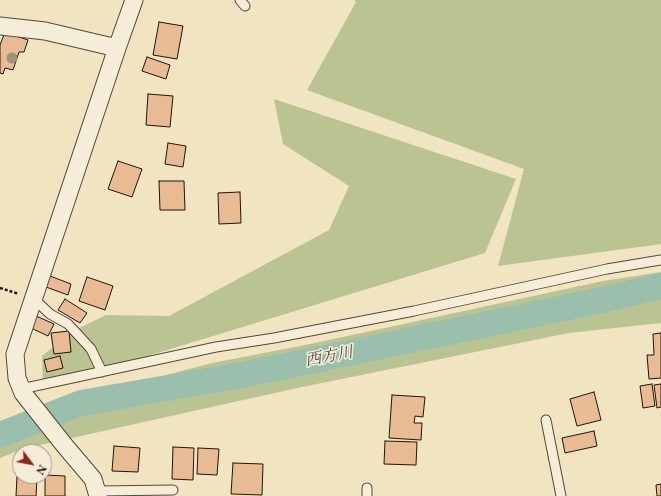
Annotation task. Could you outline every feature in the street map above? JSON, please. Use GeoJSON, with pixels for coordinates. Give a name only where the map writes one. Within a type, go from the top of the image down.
{"type":"FeatureCollection","features":[{"type":"Feature","properties":{"kind":"street"},"geometry":{"type":"LineString","coordinates":[[97,494],[93,479],[22,391],[17,378],[15,354],[134,0]]}},
{"type":"Feature","properties":{"kind":"street"},"geometry":{"type":"LineString","coordinates":[[0,26],[45,31],[117,48]]}},
{"type":"Feature","properties":{"kind":"lane"},"geometry":{"type":"LineString","coordinates":[[22,391],[216,347],[274,338],[414,311],[661,260]]}},
{"type":"Feature","properties":{"kind":"lane"},"geometry":{"type":"LineString","coordinates":[[33,298],[50,314],[68,324],[91,349],[102,372]]}},
{"type":"Feature","properties":{"kind":"lane"},"geometry":{"type":"LineString","coordinates":[[546,420],[560,496]]}},
{"type":"Feature","properties":{"kind":"lane"},"geometry":{"type":"LineString","coordinates":[[97,494],[173,490]]}},
{"type":"Feature","properties":{"kind":"path"},"geometry":{"type":"LineString","coordinates":[[0,288],[33,298]]}},
{"type":"Feature","properties":{"kind":"green space"},"geometry":{"type":"Polygon","coordinates":[[[354,0],[661,0],[661,244],[498,266],[524,169],[307,90],[356,2],[354,0]]]}},
{"type":"Feature","properties":{"kind":"green space"},"geometry":{"type":"Polygon","coordinates":[[[274,99],[516,179],[485,253],[43,388],[42,356],[73,331],[106,315],[169,316],[329,230],[349,186],[283,144],[274,99]]]}},
{"type":"Feature","properties":{"kind":"green space"},"geometry":{"type":"Polygon","coordinates":[[[661,272],[661,323],[569,333],[302,387],[45,444],[12,444],[12,453],[0,458],[0,421],[47,406],[212,363],[315,343],[603,281],[661,272]]]}},
{"type":"Feature","properties":{"kind":"building"},"geometry":{"type":"Polygon","coordinates":[[[159,22],[183,26],[177,59],[153,55],[159,22]]]}},
{"type":"Feature","properties":{"kind":"building"},"geometry":{"type":"Polygon","coordinates":[[[5,32],[28,40],[24,52],[19,52],[13,70],[5,68],[3,74],[0,73],[0,45],[5,32]]]}},
{"type":"Feature","properties":{"kind":"building"},"geometry":{"type":"Polygon","coordinates":[[[147,57],[170,65],[166,79],[142,71],[147,57]]]}},
{"type":"Feature","properties":{"kind":"building"},"geometry":{"type":"Polygon","coordinates":[[[148,94],[173,96],[170,127],[146,125],[148,94]]]}},
{"type":"Feature","properties":{"kind":"building"},"geometry":{"type":"Polygon","coordinates":[[[168,143],[186,146],[183,167],[165,164],[168,143]]]}},
{"type":"Feature","properties":{"kind":"building"},"geometry":{"type":"Polygon","coordinates":[[[118,161],[142,169],[132,197],[108,189],[118,161]]]}},
{"type":"Feature","properties":{"kind":"building"},"geometry":{"type":"Polygon","coordinates":[[[159,181],[184,181],[185,210],[160,210],[159,181]]]}},
{"type":"Feature","properties":{"kind":"building"},"geometry":{"type":"Polygon","coordinates":[[[240,192],[241,223],[219,224],[218,193],[240,192]]]}},
{"type":"Feature","properties":{"kind":"building"},"geometry":{"type":"Polygon","coordinates":[[[50,276],[71,284],[68,295],[46,287],[50,276]]]}},
{"type":"Feature","properties":{"kind":"building"},"geometry":{"type":"Polygon","coordinates":[[[87,277],[113,286],[105,310],[79,301],[87,277]]]}},
{"type":"Feature","properties":{"kind":"building"},"geometry":{"type":"Polygon","coordinates":[[[65,299],[87,313],[80,323],[58,310],[65,299]]]}},
{"type":"Feature","properties":{"kind":"building"},"geometry":{"type":"Polygon","coordinates":[[[36,316],[54,324],[48,336],[31,328],[36,316]]]}},
{"type":"Feature","properties":{"kind":"building"},"geometry":{"type":"Polygon","coordinates":[[[69,331],[71,352],[54,354],[51,333],[69,331]]]}},
{"type":"Feature","properties":{"kind":"building"},"geometry":{"type":"Polygon","coordinates":[[[661,333],[661,378],[649,379],[647,355],[654,355],[653,334],[661,333]]]}},
{"type":"Feature","properties":{"kind":"building"},"geometry":{"type":"Polygon","coordinates":[[[60,356],[63,368],[47,372],[44,360],[60,356]]]}},
{"type":"Feature","properties":{"kind":"building"},"geometry":{"type":"Polygon","coordinates":[[[652,384],[655,406],[643,408],[640,386],[652,384]]]}},
{"type":"Feature","properties":{"kind":"building"},"geometry":{"type":"Polygon","coordinates":[[[661,384],[661,407],[657,408],[654,385],[661,384]]]}},
{"type":"Feature","properties":{"kind":"building"},"geometry":{"type":"Polygon","coordinates":[[[594,392],[601,420],[577,426],[570,399],[594,392]]]}},
{"type":"Feature","properties":{"kind":"building"},"geometry":{"type":"Polygon","coordinates":[[[392,395],[425,397],[423,417],[415,416],[414,423],[422,423],[421,440],[389,438],[392,395]]]}},
{"type":"Feature","properties":{"kind":"building"},"geometry":{"type":"Polygon","coordinates":[[[594,431],[597,446],[565,453],[562,438],[594,431]]]}},
{"type":"Feature","properties":{"kind":"building"},"geometry":{"type":"Polygon","coordinates":[[[385,441],[417,442],[416,465],[384,464],[385,441]]]}},
{"type":"Feature","properties":{"kind":"building"},"geometry":{"type":"Polygon","coordinates":[[[114,446],[140,448],[138,472],[112,471],[114,446]]]}},
{"type":"Feature","properties":{"kind":"building"},"geometry":{"type":"Polygon","coordinates":[[[173,447],[194,448],[193,480],[172,479],[173,447]]]}},
{"type":"Feature","properties":{"kind":"building"},"geometry":{"type":"Polygon","coordinates":[[[198,448],[219,449],[217,475],[197,474],[198,448]]]}},
{"type":"Feature","properties":{"kind":"building"},"geometry":{"type":"Polygon","coordinates":[[[233,463],[263,464],[262,495],[231,494],[233,463]]]}},
{"type":"Feature","properties":{"kind":"building"},"geometry":{"type":"Polygon","coordinates":[[[52,475],[65,476],[65,496],[45,496],[45,484],[52,484],[52,475]]]}},
{"type":"Feature","properties":{"kind":"building"},"geometry":{"type":"Polygon","coordinates":[[[17,484],[37,484],[36,496],[16,496],[17,484]]]}},
{"type":"Feature","properties":{"kind":"building"},"geometry":{"type":"Polygon","coordinates":[[[661,484],[661,496],[657,496],[656,485],[661,484]]]}},
{"type":"Feature","properties":{"kind":"waterway","name":"西方川"},"geometry":{"type":"LineString","coordinates":[[0,435],[81,403],[225,378],[325,358],[602,300],[661,286]]}}]}
